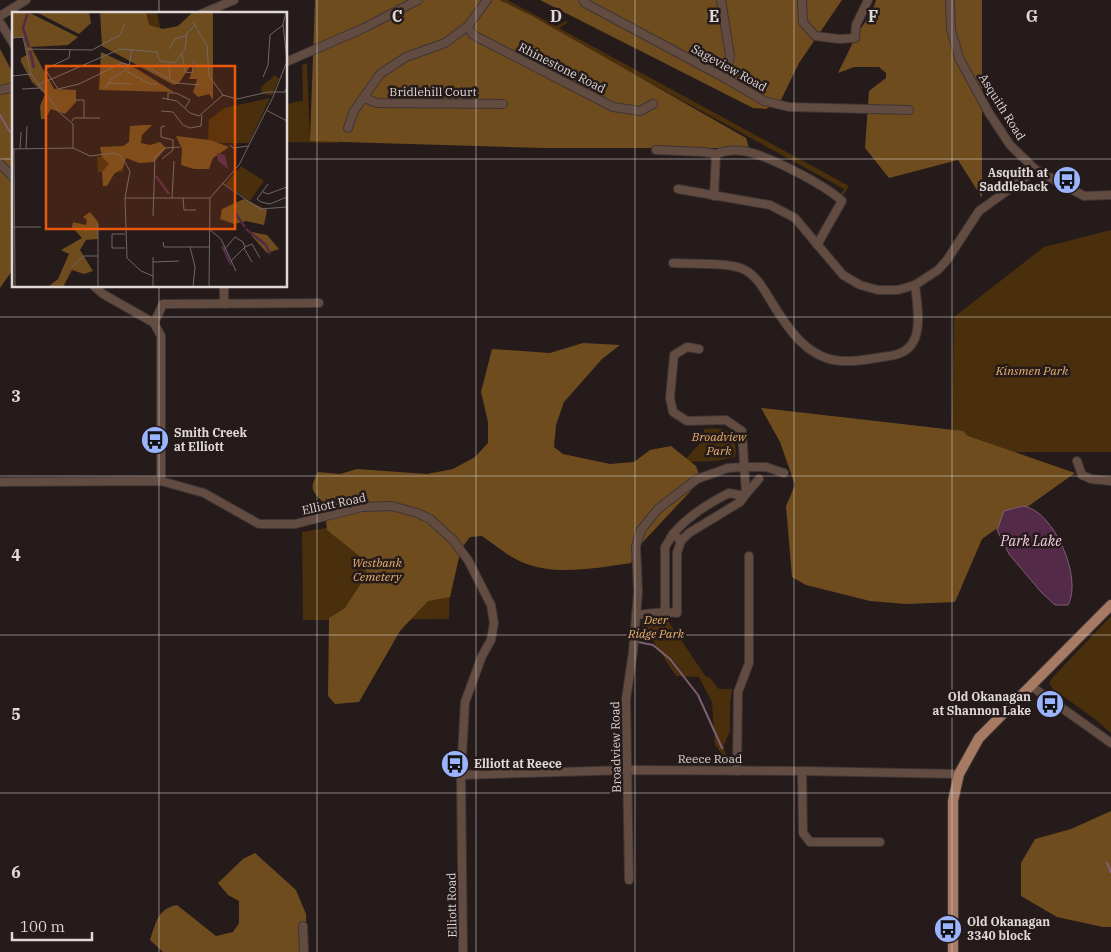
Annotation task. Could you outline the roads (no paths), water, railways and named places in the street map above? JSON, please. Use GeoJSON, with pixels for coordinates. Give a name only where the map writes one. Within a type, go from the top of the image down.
{"type":"FeatureCollection","features":[{"type":"Feature","properties":{"kind":"main road"},"geometry":{"type":"LineString","coordinates":[[953,952],[953,801],[959,774],[978,738],[1111,605]]}},
{"type":"Feature","properties":{"kind":"street"},"geometry":{"type":"LineString","coordinates":[[0,16],[26,0]]}},
{"type":"Feature","properties":{"kind":"street"},"geometry":{"type":"LineString","coordinates":[[206,12],[234,0]]}},
{"type":"Feature","properties":{"kind":"street"},"geometry":{"type":"LineString","coordinates":[[288,61],[364,28],[418,0]]}},
{"type":"Feature","properties":{"kind":"street"},"geometry":{"type":"LineString","coordinates":[[348,128],[354,112],[380,74],[406,57],[445,43],[468,26],[487,0]]}},
{"type":"Feature","properties":{"kind":"street","name":"Sageview Road"},"geometry":{"type":"LineString","coordinates":[[583,0],[585,3],[764,101],[789,107],[909,110]]}},
{"type":"Feature","properties":{"kind":"street"},"geometry":{"type":"LineString","coordinates":[[721,0],[730,56],[725,78]]}},
{"type":"Feature","properties":{"kind":"street"},"geometry":{"type":"LineString","coordinates":[[802,0],[803,22],[815,36],[839,39],[855,38],[856,25],[868,0]]}},
{"type":"Feature","properties":{"kind":"street","name":"Asquith Road"},"geometry":{"type":"LineString","coordinates":[[950,0],[951,29],[959,58],[989,113],[1010,145],[1036,170],[1084,196],[1111,195]]}},
{"type":"Feature","properties":{"kind":"street"},"geometry":{"type":"LineString","coordinates":[[0,22],[12,42]]}},
{"type":"Feature","properties":{"kind":"street","name":"Rhinestone Road"},"geometry":{"type":"LineString","coordinates":[[468,26],[472,34],[477,37],[613,107],[640,111],[653,104]]}},
{"type":"Feature","properties":{"kind":"street","name":"Bridlehill Court"},"geometry":{"type":"LineString","coordinates":[[364,98],[377,103],[503,104]]}},
{"type":"Feature","properties":{"kind":"street"},"geometry":{"type":"LineString","coordinates":[[656,150],[716,154],[742,151],[763,156],[802,175],[842,201],[817,246]]}},
{"type":"Feature","properties":{"kind":"street"},"geometry":{"type":"LineString","coordinates":[[714,196],[716,154]]}},
{"type":"Feature","properties":{"kind":"street"},"geometry":{"type":"LineString","coordinates":[[0,164],[12,176]]}},
{"type":"Feature","properties":{"kind":"street"},"geometry":{"type":"LineString","coordinates":[[678,189],[770,205],[795,218],[843,275],[860,285],[878,290],[898,290],[915,286],[938,270],[979,210],[1036,170]]}},
{"type":"Feature","properties":{"kind":"street"},"geometry":{"type":"LineString","coordinates":[[673,263],[735,266],[746,270],[760,284],[781,318],[802,345],[821,357],[843,361],[894,356],[909,348],[917,334],[919,321],[915,286]]}},
{"type":"Feature","properties":{"kind":"street"},"geometry":{"type":"LineString","coordinates":[[96,288],[103,294],[154,323],[162,336],[161,481]]}},
{"type":"Feature","properties":{"kind":"street"},"geometry":{"type":"LineString","coordinates":[[224,288],[224,304]]}},
{"type":"Feature","properties":{"kind":"street"},"geometry":{"type":"LineString","coordinates":[[154,323],[163,304],[319,303]]}},
{"type":"Feature","properties":{"kind":"street"},"geometry":{"type":"LineString","coordinates":[[699,349],[687,347],[674,355],[670,398],[673,412],[688,421],[726,420],[742,431],[745,495]]}},
{"type":"Feature","properties":{"kind":"street"},"geometry":{"type":"LineString","coordinates":[[1077,461],[1082,475],[1091,479],[1111,481]]}},
{"type":"Feature","properties":{"kind":"street","name":"Broadview Road"},"geometry":{"type":"LineString","coordinates":[[629,880],[626,699],[633,652],[638,592],[636,546],[641,530],[658,509],[697,479],[728,468],[766,467],[784,473]]}},
{"type":"Feature","properties":{"kind":"street"},"geometry":{"type":"LineString","coordinates":[[636,615],[665,612],[677,613],[677,553],[681,542],[689,533],[740,502],[759,479]]}},
{"type":"Feature","properties":{"kind":"street","name":"Elliott Road"},"geometry":{"type":"LineString","coordinates":[[0,482],[161,481],[204,493],[259,524],[295,524],[362,507],[392,506],[430,519],[446,533],[468,560],[493,612],[491,640],[482,656],[464,702],[461,775],[463,952]]}},
{"type":"Feature","properties":{"kind":"street"},"geometry":{"type":"LineString","coordinates":[[665,612],[665,547],[673,534],[680,526],[729,492],[745,495]]}},
{"type":"Feature","properties":{"kind":"street"},"geometry":{"type":"LineString","coordinates":[[673,534],[681,542]]}},
{"type":"Feature","properties":{"kind":"street"},"geometry":{"type":"LineString","coordinates":[[737,771],[738,692],[749,663],[748,556]]}},
{"type":"Feature","properties":{"kind":"street"},"geometry":{"type":"LineString","coordinates":[[1031,686],[1111,742]]}},
{"type":"Feature","properties":{"kind":"street","name":"Reece Road"},"geometry":{"type":"LineString","coordinates":[[461,775],[628,770],[959,774]]}},
{"type":"Feature","properties":{"kind":"street"},"geometry":{"type":"LineString","coordinates":[[802,771],[803,833],[810,842],[880,842]]}},
{"type":"Feature","properties":{"kind":"street"},"geometry":{"type":"LineString","coordinates":[[303,926],[304,952]]}},
{"type":"Feature","properties":{"kind":"water","name":"Park Lake"},"geometry":{"type":"Polygon","coordinates":[[[1023,506],[1034,510],[1045,520],[1055,532],[1063,547],[1072,579],[1072,593],[1068,605],[1055,605],[1041,592],[1009,554],[997,530],[1004,511],[1023,506]]]}},
{"type":"Feature","properties":{"kind":"waterway"},"geometry":{"type":"LineString","coordinates":[[0,115],[10,132]]}},
{"type":"Feature","properties":{"kind":"waterway"},"geometry":{"type":"LineString","coordinates":[[638,642],[653,645],[670,659],[698,695],[722,748]]}},
{"type":"Feature","properties":{"kind":"waterway"},"geometry":{"type":"LineString","coordinates":[[1107,863],[1111,872]]}},
{"type":"Feature","properties":{"kind":"place","name":"Asquith at Saddleback"},"geometry":{"type":"Point","coordinates":[1067,180]}},
{"type":"Feature","properties":{"kind":"place","name":"Smith Creek at Elliott"},"geometry":{"type":"Point","coordinates":[155,440]}},
{"type":"Feature","properties":{"kind":"place","name":"Old Okanagan at Shannon Lake"},"geometry":{"type":"Point","coordinates":[1050,704]}},
{"type":"Feature","properties":{"kind":"place","name":"Elliott at Reece"},"geometry":{"type":"Point","coordinates":[455,764]}},
{"type":"Feature","properties":{"kind":"place","name":"Old Okanagan 3340 block"},"geometry":{"type":"Point","coordinates":[948,929]}},
{"type":"Feature","properties":{"kind":"park label","name":"Kinsmen Park"},"geometry":{"type":"Point","coordinates":[1032,371]}},
{"type":"Feature","properties":{"kind":"park label","name":"Broadview Park"},"geometry":{"type":"Point","coordinates":[719,444]}},
{"type":"Feature","properties":{"kind":"park label","name":"Westbank Cemetery"},"geometry":{"type":"Point","coordinates":[377,570]}},
{"type":"Feature","properties":{"kind":"park label","name":"Deer Ridge Park"},"geometry":{"type":"Point","coordinates":[656,627]}}]}
